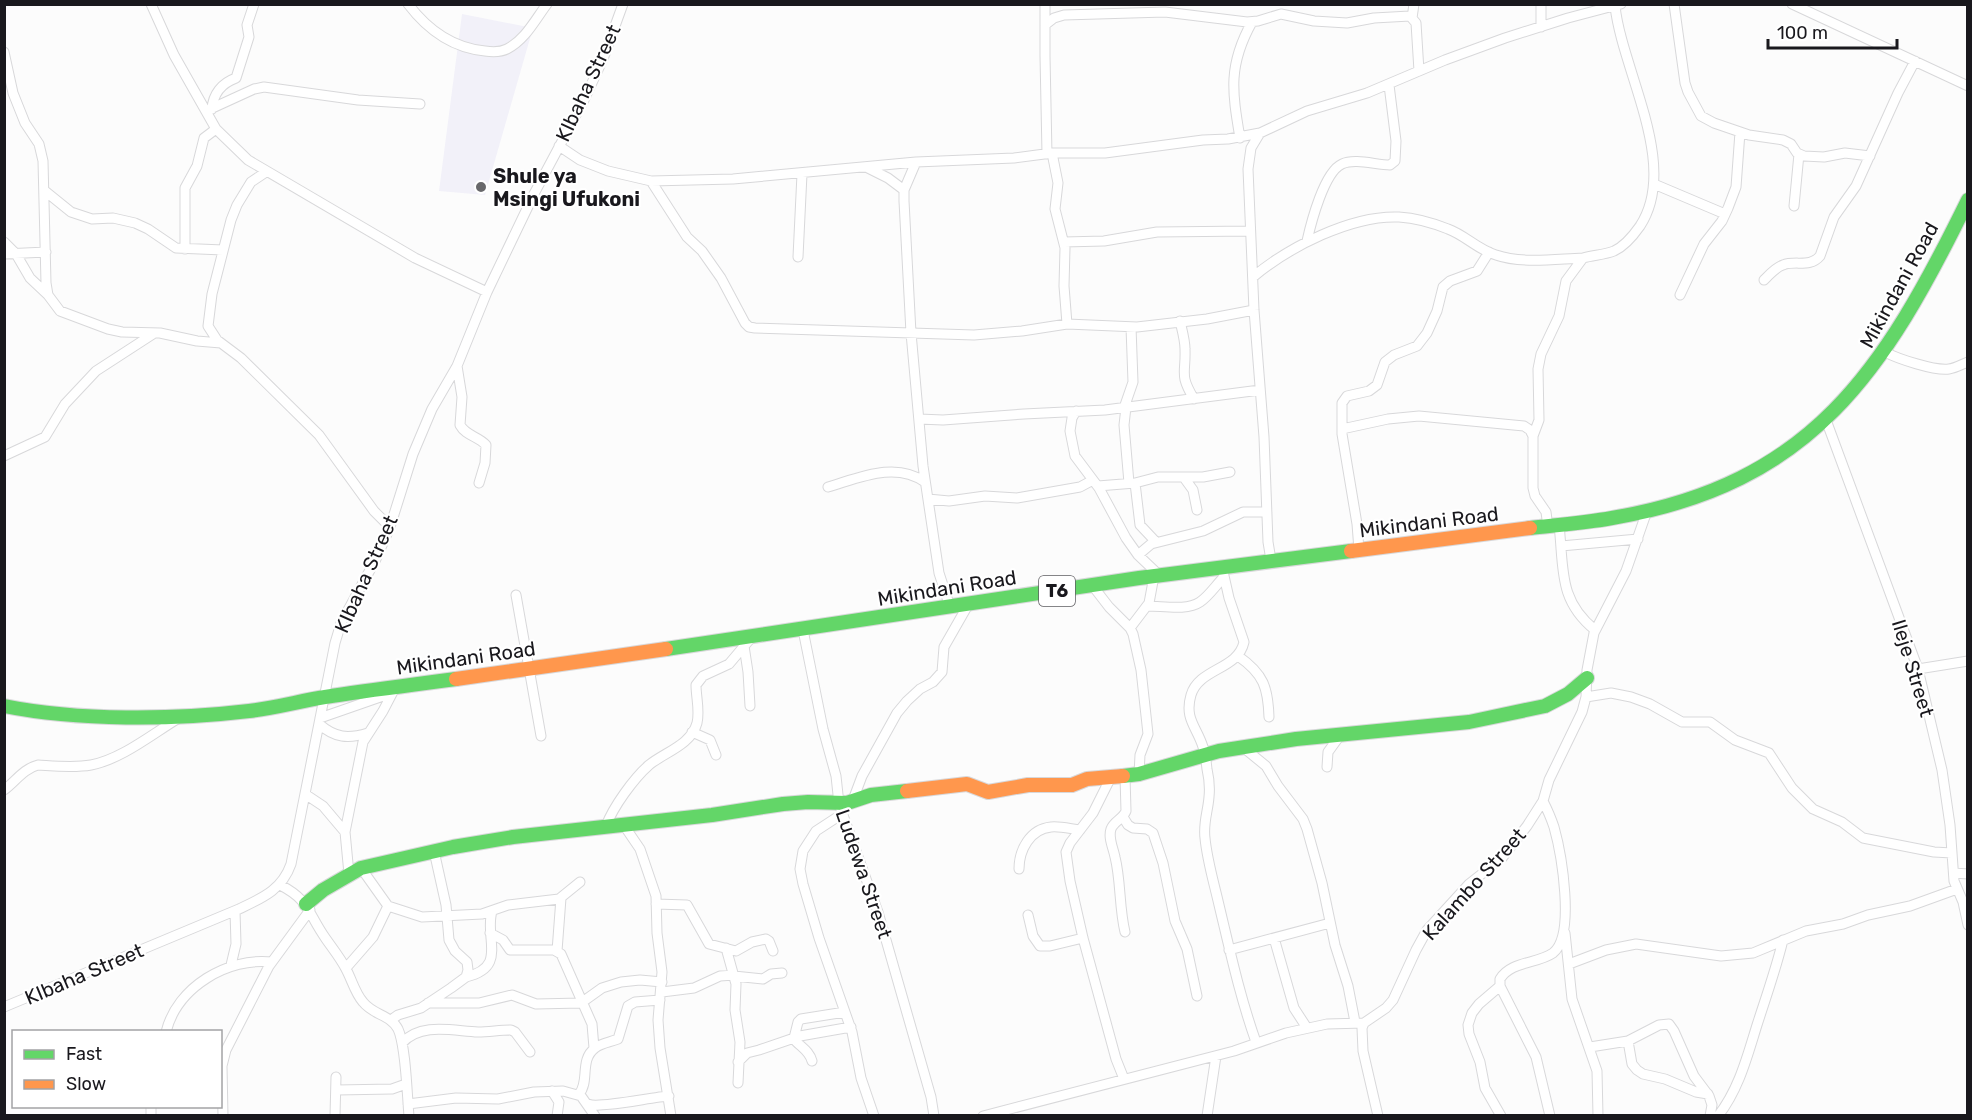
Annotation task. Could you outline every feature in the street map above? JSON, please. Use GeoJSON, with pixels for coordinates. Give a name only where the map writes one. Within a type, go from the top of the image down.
{"type":"FeatureCollection","features":[{"type":"Feature","properties":{"kind":"main road","name":"Mikindani Road"},"geometry":{"type":"LineString","coordinates":[[4,706],[75,715],[181,717],[250,711],[324,696],[393,691],[528,669],[748,641],[803,630],[1092,585],[1156,576],[1223,572],[1270,560],[1554,526],[1647,511],[1727,484],[1758,469],[1788,451],[1826,420],[1873,369],[1885,352],[1907,317],[1968,200]]}},
{"type":"Feature","properties":{"kind":"main road"},"geometry":{"type":"LineString","coordinates":[[308,907],[323,890],[355,871],[434,851],[513,837],[808,802],[841,809],[847,803],[871,795],[960,783],[994,792],[1021,785],[1072,785],[1087,778],[1125,776],[1219,752],[1296,739],[1469,722],[1545,706],[1568,694],[1587,678]]}},
{"type":"Feature","properties":{"kind":"street"},"geometry":{"type":"LineString","coordinates":[[152,4],[174,55],[209,110],[216,129],[248,160],[415,258],[487,292]]}},
{"type":"Feature","properties":{"kind":"street"},"geometry":{"type":"LineString","coordinates":[[209,110],[216,93],[236,78],[249,37],[247,25],[254,4]]}},
{"type":"Feature","properties":{"kind":"street"},"geometry":{"type":"LineString","coordinates":[[408,4],[424,24],[451,42],[464,48],[492,52],[505,50],[513,45],[548,4]]}},
{"type":"Feature","properties":{"kind":"street","name":"KIbaha Street"},"geometry":{"type":"LineString","coordinates":[[4,1007],[235,911],[268,895],[280,885],[291,864],[324,696],[341,623],[376,559],[390,527],[412,454],[432,409],[457,366],[487,292],[535,192],[584,100],[622,4]]}},
{"type":"Feature","properties":{"kind":"street"},"geometry":{"type":"LineString","coordinates":[[1046,4],[1044,24],[1050,154],[1058,183],[1054,209],[1064,242],[1067,324]]}},
{"type":"Feature","properties":{"kind":"street"},"geometry":{"type":"LineString","coordinates":[[1414,4],[1412,18],[1417,31],[1419,72]]}},
{"type":"Feature","properties":{"kind":"street"},"geometry":{"type":"LineString","coordinates":[[1541,4],[1541,27]]}},
{"type":"Feature","properties":{"kind":"street"},"geometry":{"type":"LineString","coordinates":[[1674,4],[1685,83],[1694,105],[1701,116],[1714,123],[1740,132],[1784,140],[1791,144],[1799,154],[1794,206]]}},
{"type":"Feature","properties":{"kind":"street"},"geometry":{"type":"LineString","coordinates":[[1792,4],[1968,86]]}},
{"type":"Feature","properties":{"kind":"street"},"geometry":{"type":"LineString","coordinates":[[559,146],[579,160],[608,171],[651,181],[733,179],[916,162],[1105,153],[1240,138],[1260,133],[1307,111],[1389,85],[1451,57],[1541,27],[1618,5],[1616,20],[1641,101],[1652,156],[1654,184],[1649,212],[1633,236],[1615,251],[1582,258],[1512,259],[1489,252],[1457,232],[1401,217],[1375,218],[1355,223],[1307,242],[1272,261],[1253,277]]}},
{"type":"Feature","properties":{"kind":"street"},"geometry":{"type":"LineString","coordinates":[[1044,24],[1064,15],[1173,9],[1252,22],[1287,9],[1314,21],[1347,23],[1384,17],[1412,18]]}},
{"type":"Feature","properties":{"kind":"street"},"geometry":{"type":"LineString","coordinates":[[1240,138],[1234,102],[1235,58],[1252,22]]}},
{"type":"Feature","properties":{"kind":"street"},"geometry":{"type":"LineString","coordinates":[[4,52],[13,93],[25,123],[41,149],[44,161],[48,295]]}},
{"type":"Feature","properties":{"kind":"street"},"geometry":{"type":"LineString","coordinates":[[1764,280],[1785,264],[1811,263],[1820,256],[1834,217],[1856,186],[1898,93],[1916,61]]}},
{"type":"Feature","properties":{"kind":"street"},"geometry":{"type":"LineString","coordinates":[[1307,242],[1322,193],[1336,168],[1348,162],[1390,165],[1395,161],[1396,141],[1389,85]]}},
{"type":"Feature","properties":{"kind":"street"},"geometry":{"type":"LineString","coordinates":[[209,110],[254,89],[264,87],[358,100],[420,104]]}},
{"type":"Feature","properties":{"kind":"street"},"geometry":{"type":"LineString","coordinates":[[185,249],[185,188],[197,166],[204,138],[216,129]]}},
{"type":"Feature","properties":{"kind":"street"},"geometry":{"type":"LineString","coordinates":[[1680,295],[1704,244],[1725,214],[1736,187],[1740,132]]}},
{"type":"Feature","properties":{"kind":"street"},"geometry":{"type":"LineString","coordinates":[[1260,133],[1251,148],[1248,159],[1254,310],[1270,560]]}},
{"type":"Feature","properties":{"kind":"street"},"geometry":{"type":"LineString","coordinates":[[1799,154],[1824,157],[1857,153],[1870,156]]}},
{"type":"Feature","properties":{"kind":"street"},"geometry":{"type":"LineString","coordinates":[[916,162],[904,190],[911,333],[925,482],[939,573],[950,607]]}},
{"type":"Feature","properties":{"kind":"street"},"geometry":{"type":"LineString","coordinates":[[864,167],[883,175],[904,190]]}},
{"type":"Feature","properties":{"kind":"street"},"geometry":{"type":"LineString","coordinates":[[266,172],[251,182],[237,205],[222,250],[208,321],[212,333],[221,344],[241,358],[319,435],[374,511],[390,527]]}},
{"type":"Feature","properties":{"kind":"street"},"geometry":{"type":"LineString","coordinates":[[798,257],[802,174]]}},
{"type":"Feature","properties":{"kind":"street"},"geometry":{"type":"LineString","coordinates":[[651,181],[687,237],[702,251],[749,327],[974,335],[1067,324],[1131,327],[1207,319],[1254,310]]}},
{"type":"Feature","properties":{"kind":"street"},"geometry":{"type":"LineString","coordinates":[[1654,184],[1725,214]]}},
{"type":"Feature","properties":{"kind":"street"},"geometry":{"type":"LineString","coordinates":[[45,191],[71,212],[92,219],[113,218],[135,223],[148,229],[173,247],[222,250]]}},
{"type":"Feature","properties":{"kind":"street"},"geometry":{"type":"LineString","coordinates":[[1064,242],[1104,241],[1157,232],[1250,231]]}},
{"type":"Feature","properties":{"kind":"street"},"geometry":{"type":"LineString","coordinates":[[4,242],[16,254],[30,278],[60,310],[117,332],[153,334],[221,344]]}},
{"type":"Feature","properties":{"kind":"street"},"geometry":{"type":"LineString","coordinates":[[4,254],[46,252]]}},
{"type":"Feature","properties":{"kind":"street"},"geometry":{"type":"LineString","coordinates":[[1359,550],[1342,429],[1342,403],[1351,394],[1369,391],[1377,385],[1385,362],[1394,355],[1417,346],[1427,333],[1437,310],[1443,287],[1477,271],[1489,252]]}},
{"type":"Feature","properties":{"kind":"street"},"geometry":{"type":"LineString","coordinates":[[1582,258],[1566,281],[1559,316],[1541,354],[1538,369],[1539,420],[1533,436],[1533,488],[1535,496],[1554,526],[1561,546],[1564,582],[1568,597],[1580,618],[1595,630]]}},
{"type":"Feature","properties":{"kind":"street"},"geometry":{"type":"LineString","coordinates":[[1180,321],[1185,345],[1183,369],[1185,383],[1194,399]]}},
{"type":"Feature","properties":{"kind":"street"},"geometry":{"type":"LineString","coordinates":[[1131,327],[1133,382],[1125,408],[1124,425],[1140,525],[1156,542]]}},
{"type":"Feature","properties":{"kind":"street"},"geometry":{"type":"LineString","coordinates":[[4,456],[45,437],[65,404],[96,371],[153,334]]}},
{"type":"Feature","properties":{"kind":"street"},"geometry":{"type":"LineString","coordinates":[[1885,352],[1905,361],[1939,369],[1955,367],[1968,362]]}},
{"type":"Feature","properties":{"kind":"street"},"geometry":{"type":"LineString","coordinates":[[457,366],[462,397],[460,425],[468,435],[486,445],[485,463],[479,483]]}},
{"type":"Feature","properties":{"kind":"street"},"geometry":{"type":"LineString","coordinates":[[919,419],[943,420],[1125,408],[1260,390]]}},
{"type":"Feature","properties":{"kind":"street"},"geometry":{"type":"LineString","coordinates":[[1076,411],[1070,428],[1074,452],[1095,483],[1126,538],[1156,576],[1148,606],[1130,628]]}},
{"type":"Feature","properties":{"kind":"street"},"geometry":{"type":"LineString","coordinates":[[1342,429],[1388,419],[1432,416],[1524,426],[1533,436]]}},
{"type":"Feature","properties":{"kind":"street","name":"Ileje Street"},"geometry":{"type":"LineString","coordinates":[[1826,420],[1918,669],[1941,770],[1950,825],[1953,873],[1968,925]]}},
{"type":"Feature","properties":{"kind":"street"},"geometry":{"type":"LineString","coordinates":[[928,499],[962,500],[985,496],[1017,498],[1095,483],[1132,483],[1158,477],[1185,478],[1230,472]]}},
{"type":"Feature","properties":{"kind":"street"},"geometry":{"type":"LineString","coordinates":[[828,487],[860,476],[883,473],[912,474],[925,482]]}},
{"type":"Feature","properties":{"kind":"street"},"geometry":{"type":"LineString","coordinates":[[1185,478],[1193,489],[1197,510]]}},
{"type":"Feature","properties":{"kind":"street","name":"Kalambo Street"},"geometry":{"type":"LineString","coordinates":[[1359,1023],[1386,1008],[1394,1000],[1427,930],[1469,884],[1502,858],[1543,801],[1549,780],[1582,712],[1586,697],[1589,653],[1595,630],[1617,591],[1647,511]]}},
{"type":"Feature","properties":{"kind":"street"},"geometry":{"type":"LineString","coordinates":[[1138,555],[1145,547],[1156,542],[1203,531],[1243,512],[1267,512]]}},
{"type":"Feature","properties":{"kind":"street"},"geometry":{"type":"LineString","coordinates":[[1561,546],[1638,539]]}},
{"type":"Feature","properties":{"kind":"street"},"geometry":{"type":"LineString","coordinates":[[1148,606],[1178,607],[1202,601],[1223,572]]}},
{"type":"Feature","properties":{"kind":"street"},"geometry":{"type":"LineString","coordinates":[[1223,572],[1244,642],[1238,656],[1202,679],[1195,687],[1191,695],[1190,720],[1203,746],[1205,756],[1209,795],[1204,823],[1205,838],[1229,950],[1256,1042]]}},
{"type":"Feature","properties":{"kind":"street"},"geometry":{"type":"LineString","coordinates":[[1092,585],[1109,607],[1130,628],[1141,670],[1148,734],[1140,755],[1070,843],[1066,852],[1083,938],[1116,1059],[1124,1079]]}},
{"type":"Feature","properties":{"kind":"street"},"geometry":{"type":"LineString","coordinates":[[516,595],[541,736]]}},
{"type":"Feature","properties":{"kind":"street"},"geometry":{"type":"LineString","coordinates":[[854,800],[862,776],[897,713],[920,689],[933,682],[942,672],[944,646],[968,605]]}},
{"type":"Feature","properties":{"kind":"street","name":"Ludewa Street"},"geometry":{"type":"LineString","coordinates":[[803,630],[823,729],[836,776],[841,809],[878,912],[931,1097],[934,1116]]}},
{"type":"Feature","properties":{"kind":"street"},"geometry":{"type":"LineString","coordinates":[[748,641],[750,706]]}},
{"type":"Feature","properties":{"kind":"street"},"geometry":{"type":"LineString","coordinates":[[606,825],[640,775],[661,756],[680,745],[692,732],[698,717],[697,682],[703,676],[729,664],[748,641]]}},
{"type":"Feature","properties":{"kind":"street"},"geometry":{"type":"LineString","coordinates":[[1238,656],[1247,662],[1265,684],[1268,693],[1269,717]]}},
{"type":"Feature","properties":{"kind":"street"},"geometry":{"type":"LineString","coordinates":[[1918,669],[1968,661]]}},
{"type":"Feature","properties":{"kind":"street"},"geometry":{"type":"LineString","coordinates":[[368,733],[343,738],[333,734],[319,721],[393,691]]}},
{"type":"Feature","properties":{"kind":"street"},"geometry":{"type":"LineString","coordinates":[[393,691],[363,742],[345,832],[355,871],[388,906],[422,917],[492,911],[508,905],[561,898],[580,882]]}},
{"type":"Feature","properties":{"kind":"street"},"geometry":{"type":"LineString","coordinates":[[1586,697],[1611,693],[1621,695],[1650,704],[1682,722],[1710,722],[1735,740],[1769,753],[1800,797],[1818,812],[1838,820],[1863,838],[1934,852],[1952,853]]}},
{"type":"Feature","properties":{"kind":"street"},"geometry":{"type":"LineString","coordinates":[[4,790],[30,767],[90,765],[100,762],[130,748],[181,717]]}},
{"type":"Feature","properties":{"kind":"street"},"geometry":{"type":"LineString","coordinates":[[692,732],[710,740],[716,755]]}},
{"type":"Feature","properties":{"kind":"street"},"geometry":{"type":"LineString","coordinates":[[1327,767],[1328,752],[1341,734]]}},
{"type":"Feature","properties":{"kind":"street"},"geometry":{"type":"LineString","coordinates":[[1244,748],[1266,766],[1303,819],[1322,883],[1330,923],[1362,1028],[1361,1041],[1378,1116]]}},
{"type":"Feature","properties":{"kind":"street"},"geometry":{"type":"LineString","coordinates":[[1125,776],[1126,811],[1123,817],[1112,826],[1110,839],[1118,873],[1125,932]]}},
{"type":"Feature","properties":{"kind":"street"},"geometry":{"type":"LineString","coordinates":[[305,794],[323,806],[345,832]]}},
{"type":"Feature","properties":{"kind":"street"},"geometry":{"type":"LineString","coordinates":[[1543,801],[1553,825],[1559,851],[1564,894],[1564,930],[1572,999],[1590,1047],[1598,1078],[1598,1116]]}},
{"type":"Feature","properties":{"kind":"street"},"geometry":{"type":"LineString","coordinates":[[841,809],[812,836],[803,851],[800,869],[819,938],[850,1027],[861,1078],[874,1116]]}},
{"type":"Feature","properties":{"kind":"street"},"geometry":{"type":"LineString","coordinates":[[1123,817],[1128,825],[1148,829],[1153,834],[1163,862],[1175,921],[1187,949],[1197,996]]}},
{"type":"Feature","properties":{"kind":"street"},"geometry":{"type":"LineString","coordinates":[[623,824],[640,849],[652,881],[656,904],[661,991],[658,1020],[671,1116]]}},
{"type":"Feature","properties":{"kind":"street"},"geometry":{"type":"LineString","coordinates":[[1018,869],[1022,848],[1034,835],[1050,827],[1080,830]]}},
{"type":"Feature","properties":{"kind":"street"},"geometry":{"type":"LineString","coordinates":[[434,851],[447,915],[449,940],[455,951],[467,962],[466,977]]}},
{"type":"Feature","properties":{"kind":"street"},"geometry":{"type":"LineString","coordinates":[[1953,873],[1968,874]]}},
{"type":"Feature","properties":{"kind":"street"},"geometry":{"type":"LineString","coordinates":[[280,885],[295,893],[308,907],[324,938],[346,968],[362,1002],[391,1020],[398,1030],[402,1043],[409,1116]]}},
{"type":"Feature","properties":{"kind":"street"},"geometry":{"type":"LineString","coordinates":[[1569,964],[1606,950],[1636,944],[1721,956],[1763,951],[1806,931],[1910,906],[1957,889]]}},
{"type":"Feature","properties":{"kind":"street"},"geometry":{"type":"LineString","coordinates":[[561,898],[557,951],[564,960],[592,1024],[594,1048],[585,1066],[584,1086],[579,1094]]}},
{"type":"Feature","properties":{"kind":"street"},"geometry":{"type":"LineString","coordinates":[[656,904],[687,905],[708,942],[731,951],[740,951],[752,942],[766,939],[769,940],[773,951]]}},
{"type":"Feature","properties":{"kind":"street"},"geometry":{"type":"LineString","coordinates":[[346,968],[373,938],[388,906]]}},
{"type":"Feature","properties":{"kind":"street"},"geometry":{"type":"LineString","coordinates":[[223,1116],[222,1066],[226,1050],[272,962],[308,907]]}},
{"type":"Feature","properties":{"kind":"street"},"geometry":{"type":"LineString","coordinates":[[231,965],[236,944],[235,911]]}},
{"type":"Feature","properties":{"kind":"street"},"geometry":{"type":"LineString","coordinates":[[391,1020],[395,1016],[413,1011],[428,1003],[466,977],[482,971],[491,960],[489,923],[492,911]]}},
{"type":"Feature","properties":{"kind":"street"},"geometry":{"type":"LineString","coordinates":[[1028,915],[1033,936],[1040,946],[1050,946],[1083,938]]}},
{"type":"Feature","properties":{"kind":"street"},"geometry":{"type":"LineString","coordinates":[[1229,950],[1330,923]]}},
{"type":"Feature","properties":{"kind":"street"},"geometry":{"type":"LineString","coordinates":[[1550,1116],[1536,1057],[1500,986],[1500,980],[1508,970],[1551,954],[1558,947],[1564,930]]}},
{"type":"Feature","properties":{"kind":"street"},"geometry":{"type":"LineString","coordinates":[[490,933],[502,940],[510,950],[557,951]]}},
{"type":"Feature","properties":{"kind":"street"},"geometry":{"type":"LineString","coordinates":[[1274,938],[1294,1008],[1307,1028]]}},
{"type":"Feature","properties":{"kind":"street"},"geometry":{"type":"LineString","coordinates":[[1718,1116],[1736,1087],[1747,1059],[1774,979],[1783,940]]}},
{"type":"Feature","properties":{"kind":"street"},"geometry":{"type":"LineString","coordinates":[[726,948],[734,976],[735,1010],[740,1042],[738,1083]]}},
{"type":"Feature","properties":{"kind":"street"},"geometry":{"type":"LineString","coordinates":[[167,1030],[173,1011],[183,998],[203,981],[231,965],[244,962],[272,962]]}},
{"type":"Feature","properties":{"kind":"street"},"geometry":{"type":"LineString","coordinates":[[594,1048],[618,1039],[626,1009],[630,1005],[661,991],[694,988],[720,976],[762,979],[771,974],[782,974]]}},
{"type":"Feature","properties":{"kind":"street"},"geometry":{"type":"LineString","coordinates":[[428,1003],[479,1003],[512,995],[536,1004],[581,1003],[602,988],[624,981],[651,980],[661,991]]}},
{"type":"Feature","properties":{"kind":"street"},"geometry":{"type":"LineString","coordinates":[[1500,986],[1479,1004],[1472,1013],[1468,1025],[1469,1034],[1480,1062],[1485,1088],[1501,1116]]}},
{"type":"Feature","properties":{"kind":"street"},"geometry":{"type":"LineString","coordinates":[[812,1061],[809,1052],[794,1038],[798,1022],[801,1019],[845,1012]]}},
{"type":"Feature","properties":{"kind":"street"},"geometry":{"type":"LineString","coordinates":[[820,1032],[823,1025],[821,1015]]}},
{"type":"Feature","properties":{"kind":"street"},"geometry":{"type":"LineString","coordinates":[[983,1116],[1216,1056],[1307,1028],[1326,1024],[1359,1023]]}},
{"type":"Feature","properties":{"kind":"street"},"geometry":{"type":"LineString","coordinates":[[1590,1047],[1628,1041],[1659,1025],[1669,1024],[1694,1076],[1708,1094],[1712,1105],[1710,1116]]}},
{"type":"Feature","properties":{"kind":"street"},"geometry":{"type":"LineString","coordinates":[[738,1062],[747,1053],[794,1038],[850,1027]]}},
{"type":"Feature","properties":{"kind":"street"},"geometry":{"type":"LineString","coordinates":[[402,1043],[413,1034],[451,1028],[479,1032],[511,1030],[530,1052]]}},
{"type":"Feature","properties":{"kind":"street"},"geometry":{"type":"LineString","coordinates":[[1628,1041],[1632,1064],[1643,1074],[1665,1078],[1696,1092],[1708,1094]]}},
{"type":"Feature","properties":{"kind":"street"},"geometry":{"type":"LineString","coordinates":[[1207,1116],[1216,1056]]}},
{"type":"Feature","properties":{"kind":"street"},"geometry":{"type":"LineString","coordinates":[[335,1116],[336,1077]]}},
{"type":"Feature","properties":{"kind":"street"},"geometry":{"type":"LineString","coordinates":[[337,1090],[392,1089],[406,1084]]}},
{"type":"Feature","properties":{"kind":"street"},"geometry":{"type":"LineString","coordinates":[[552,1091],[559,1102],[557,1116]]}},
{"type":"Feature","properties":{"kind":"street"},"geometry":{"type":"LineString","coordinates":[[408,1104],[456,1098],[493,1100],[534,1092],[563,1091],[579,1094],[592,1112],[598,1107],[669,1096]]}},
{"type":"Feature","properties":{"kind":"shaded area"},"geometry":{"type":"Polygon","coordinates":[[[462,14],[533,28],[485,195],[439,191],[462,14]]]}},
{"type":"Feature","properties":{"kind":"traffic: fast"},"geometry":{"type":"LineString","coordinates":[[1530,528],[1612,518],[1682,502],[1741,478],[1791,448],[1834,410],[1871,367],[1905,317],[1968,200]]}},
{"type":"Feature","properties":{"kind":"traffic: fast"},"geometry":{"type":"LineString","coordinates":[[666,649],[1139,578],[1351,551]]}},
{"type":"Feature","properties":{"kind":"traffic: fast"},"geometry":{"type":"LineString","coordinates":[[1123,776],[1139,774],[1219,751],[1296,739],[1469,722],[1545,706],[1568,694],[1587,678]]}},
{"type":"Feature","properties":{"kind":"traffic: fast"},"geometry":{"type":"LineString","coordinates":[[4,706],[94,717],[189,716],[259,710],[325,697],[456,679]]}},
{"type":"Feature","properties":{"kind":"traffic: fast"},"geometry":{"type":"LineString","coordinates":[[306,904],[323,890],[361,868],[453,847],[513,837],[712,815],[783,804],[847,803],[871,795],[907,791]]}},
{"type":"Feature","properties":{"kind":"traffic: slow"},"geometry":{"type":"LineString","coordinates":[[1351,551],[1530,528]]}},
{"type":"Feature","properties":{"kind":"traffic: slow"},"geometry":{"type":"LineString","coordinates":[[456,679],[666,649]]}},
{"type":"Feature","properties":{"kind":"traffic: slow"},"geometry":{"type":"LineString","coordinates":[[907,791],[967,784],[988,792],[1028,785],[1072,785],[1087,779],[1123,776]]}},
{"type":"Feature","properties":{"kind":"place","name":"Shule ya Msingi Ufukoni"},"geometry":{"type":"Point","coordinates":[481,187]}}]}
